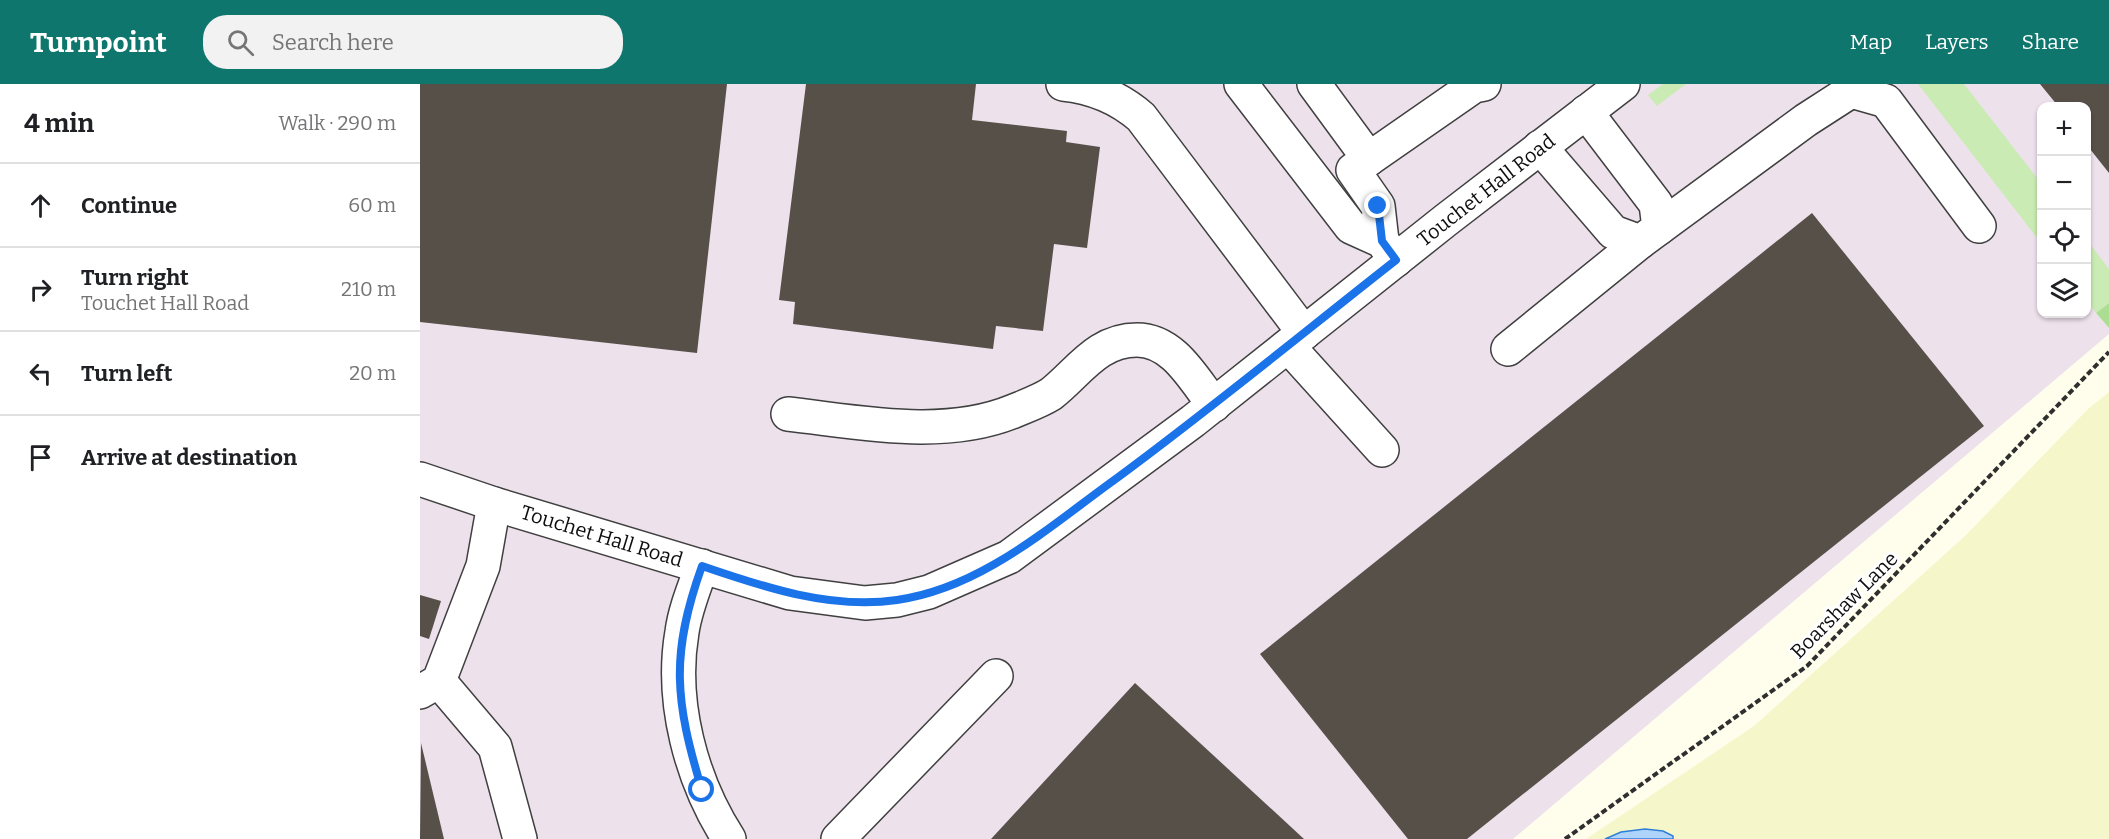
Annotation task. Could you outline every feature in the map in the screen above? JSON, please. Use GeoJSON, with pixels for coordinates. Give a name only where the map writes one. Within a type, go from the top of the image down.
{"type":"FeatureCollection","features":[{"type":"Feature","properties":{"kind":"street"},"geometry":{"type":"LineString","coordinates":[[1063,84],[1100,91],[1124,102],[1142,117],[1296,339],[1382,450]]}},
{"type":"Feature","properties":{"kind":"street"},"geometry":{"type":"LineString","coordinates":[[1241,84],[1351,227],[1389,251]]}},
{"type":"Feature","properties":{"kind":"street"},"geometry":{"type":"LineString","coordinates":[[1314,84],[1361,164],[1378,206],[1389,251]]}},
{"type":"Feature","properties":{"kind":"street","name":"Touchet Hall Road"},"geometry":{"type":"LineString","coordinates":[[420,479],[751,583],[829,599],[865,603],[897,600],[929,592],[1009,557],[1214,405],[1296,339],[1389,251],[1540,147],[1623,84]]}},
{"type":"Feature","properties":{"kind":"street"},"geometry":{"type":"LineString","coordinates":[[1323,191],[1478,85]]}},
{"type":"Feature","properties":{"kind":"street"},"geometry":{"type":"LineString","coordinates":[[1508,349],[1649,235],[1806,120],[1851,91],[1886,101],[1978,226]]}},
{"type":"Feature","properties":{"kind":"street"},"geometry":{"type":"LineString","coordinates":[[1587,112],[1656,204],[1649,235]]}},
{"type":"Feature","properties":{"kind":"street"},"geometry":{"type":"LineString","coordinates":[[1540,147],[1613,232],[1649,235]]}},
{"type":"Feature","properties":{"kind":"street"},"geometry":{"type":"LineString","coordinates":[[788,414],[878,424],[938,426],[977,422],[1011,413],[1050,394],[1083,362],[1102,349],[1138,340],[1155,342],[1170,350],[1214,405]]}},
{"type":"Feature","properties":{"kind":"street"},"geometry":{"type":"LineString","coordinates":[[494,504],[483,566],[430,686],[495,747],[520,839]]}},
{"type":"Feature","properties":{"kind":"street"},"geometry":{"type":"LineString","coordinates":[[702,566],[682,630],[678,658],[680,697],[689,747],[702,790],[729,839]]}},
{"type":"Feature","properties":{"kind":"street"},"geometry":{"type":"LineString","coordinates":[[838,839],[996,676]]}},
{"type":"Feature","properties":{"kind":"path","name":"Boarshaw Lane"},"geometry":{"type":"LineString","coordinates":[[1565,839],[1807,666],[2109,352]]}},
{"type":"Feature","properties":{"kind":"shaded area"},"geometry":{"type":"Polygon","coordinates":[[[420,84],[2109,84],[2109,303],[2096,313],[2109,328],[2109,334],[1513,839],[420,839],[420,84]]]}},
{"type":"Feature","properties":{"kind":"green space"},"geometry":{"type":"Polygon","coordinates":[[[1663,84],[1686,84],[1657,106],[1648,95],[1663,84]]]}},
{"type":"Feature","properties":{"kind":"green space"},"geometry":{"type":"Polygon","coordinates":[[[1918,84],[1964,84],[2037,178],[2037,238],[1918,84]]]}},
{"type":"Feature","properties":{"kind":"green space"},"geometry":{"type":"Polygon","coordinates":[[[2091,245],[2109,269],[2109,303],[2096,313],[2091,306],[2091,245]]]}},
{"type":"Feature","properties":{"kind":"green space"},"geometry":{"type":"Polygon","coordinates":[[[2109,303],[2109,328],[2096,313],[2109,303]]]}},
{"type":"Feature","properties":{"kind":"green space"},"geometry":{"type":"Polygon","coordinates":[[[2109,392],[2109,839],[1586,839],[1754,726],[1965,536],[2088,409],[2109,392]]]}},
{"type":"Feature","properties":{"kind":"water"},"geometry":{"type":"Polygon","coordinates":[[[1645,829],[1663,831],[1673,836],[1673,839],[1605,839],[1621,832],[1645,829]]]}},
{"type":"Feature","properties":{"kind":"building"},"geometry":{"type":"Polygon","coordinates":[[[420,84],[727,84],[697,353],[420,322],[420,84]]]}},
{"type":"Feature","properties":{"kind":"building"},"geometry":{"type":"Polygon","coordinates":[[[806,84],[976,84],[972,120],[1067,131],[1066,142],[1100,147],[1087,248],[1054,244],[1043,331],[996,326],[993,349],[793,324],[795,302],[779,300],[806,84]]]}},
{"type":"Feature","properties":{"kind":"building"},"geometry":{"type":"Polygon","coordinates":[[[2040,84],[2109,84],[2109,173],[2091,150],[2091,102],[2055,102],[2040,84]]]}},
{"type":"Feature","properties":{"kind":"building"},"geometry":{"type":"Polygon","coordinates":[[[1812,213],[1984,426],[1467,839],[1408,839],[1260,654],[1812,213]]]}},
{"type":"Feature","properties":{"kind":"building"},"geometry":{"type":"Polygon","coordinates":[[[420,595],[441,601],[429,639],[420,636],[420,595]]]}},
{"type":"Feature","properties":{"kind":"building"},"geometry":{"type":"Polygon","coordinates":[[[1135,683],[1304,839],[991,839],[1135,683]]]}},
{"type":"Feature","properties":{"kind":"building"},"geometry":{"type":"Polygon","coordinates":[[[421,743],[444,839],[420,839],[421,743]]]}},
{"type":"Feature","properties":{"kind":"route"},"geometry":{"type":"LineString","coordinates":[[702,790],[689,747],[680,697],[678,658],[690,599],[702,566],[751,583],[790,593],[865,603],[897,600],[929,592],[1009,557],[1193,421],[1396,260],[1382,241],[1378,206]]}}]}
